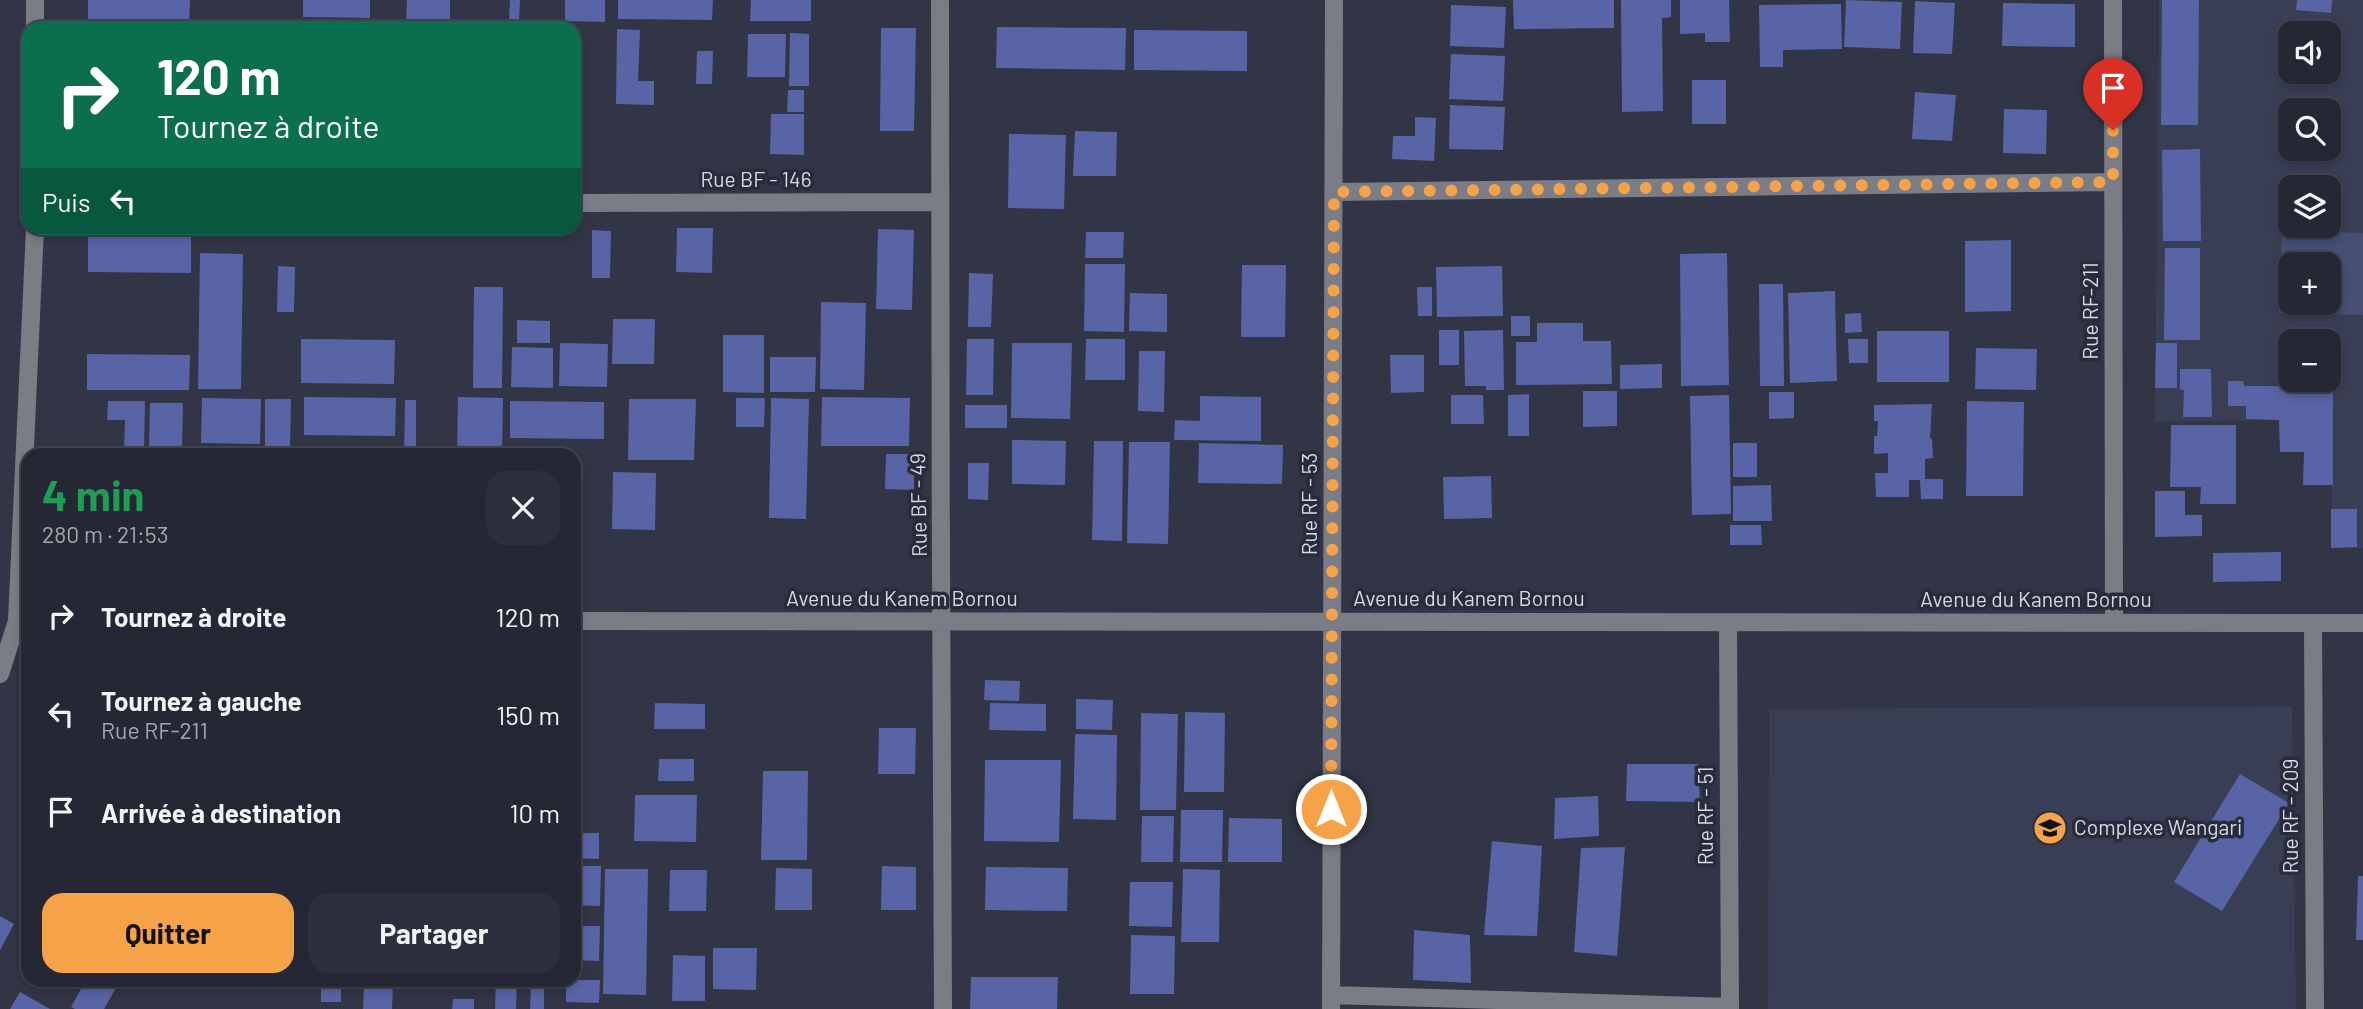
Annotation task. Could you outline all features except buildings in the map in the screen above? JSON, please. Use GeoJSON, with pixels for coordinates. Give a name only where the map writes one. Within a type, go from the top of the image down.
{"type":"FeatureCollection","features":[{"type":"Feature","properties":{"kind":"street"},"geometry":{"type":"LineString","coordinates":[[35,0],[35,21]]}},
{"type":"Feature","properties":{"kind":"street","name":"Rue BF - 49"},"geometry":{"type":"LineString","coordinates":[[940,0],[938,202],[943,622],[943,1009]]}},
{"type":"Feature","properties":{"kind":"street","name":"Rue RF - 53"},"geometry":{"type":"LineString","coordinates":[[1331,1002],[1334,0]]}},
{"type":"Feature","properties":{"kind":"street","name":"Rue RF-211"},"geometry":{"type":"LineString","coordinates":[[2113,0],[2114,623]]}},
{"type":"Feature","properties":{"kind":"street"},"geometry":{"type":"LineString","coordinates":[[1334,192],[2113,182]]}},
{"type":"Feature","properties":{"kind":"street","name":"Rue BF - 146"},"geometry":{"type":"LineString","coordinates":[[581,204],[938,202]]}},
{"type":"Feature","properties":{"kind":"street"},"geometry":{"type":"LineString","coordinates":[[23,448],[34,235]]}},
{"type":"Feature","properties":{"kind":"street"},"geometry":{"type":"LineString","coordinates":[[0,674],[15,620],[21,496]]}},
{"type":"Feature","properties":{"kind":"street","name":"Avenue du Kanem Bornou"},"geometry":{"type":"LineString","coordinates":[[581,621],[2363,623]]}},
{"type":"Feature","properties":{"kind":"street","name":"Rue RF - 51"},"geometry":{"type":"LineString","coordinates":[[1728,622],[1730,1008]]}},
{"type":"Feature","properties":{"kind":"street","name":"Rue RF - 209"},"geometry":{"type":"LineString","coordinates":[[2313,623],[2315,1009]]}},
{"type":"Feature","properties":{"kind":"street"},"geometry":{"type":"LineString","coordinates":[[1331,1002],[1730,1008]]}},
{"type":"Feature","properties":{"kind":"shaded area"},"geometry":{"type":"Polygon","coordinates":[[[2159,0],[2363,0],[2363,548],[2331,548],[2333,419],[2155,422],[2159,0]]]}},
{"type":"Feature","properties":{"kind":"shaded area"},"geometry":{"type":"Polygon","coordinates":[[[2341,232],[2363,233],[2363,315],[2341,314],[2341,252],[2281,252],[2282,238],[2341,238],[2341,232]]]}},
{"type":"Feature","properties":{"kind":"shaded area"},"geometry":{"type":"Polygon","coordinates":[[[2292,706],[2296,1009],[1768,1009],[1769,709],[2292,706]]]}},
{"type":"Feature","properties":{"kind":"place","name":"Complexe Wangari"},"geometry":{"type":"Point","coordinates":[2050,828]}},
{"type":"Feature","properties":{"kind":"route"},"geometry":{"type":"LineString","coordinates":[[1331,809],[1334,192],[2113,182],[2113,130]]}}]}
